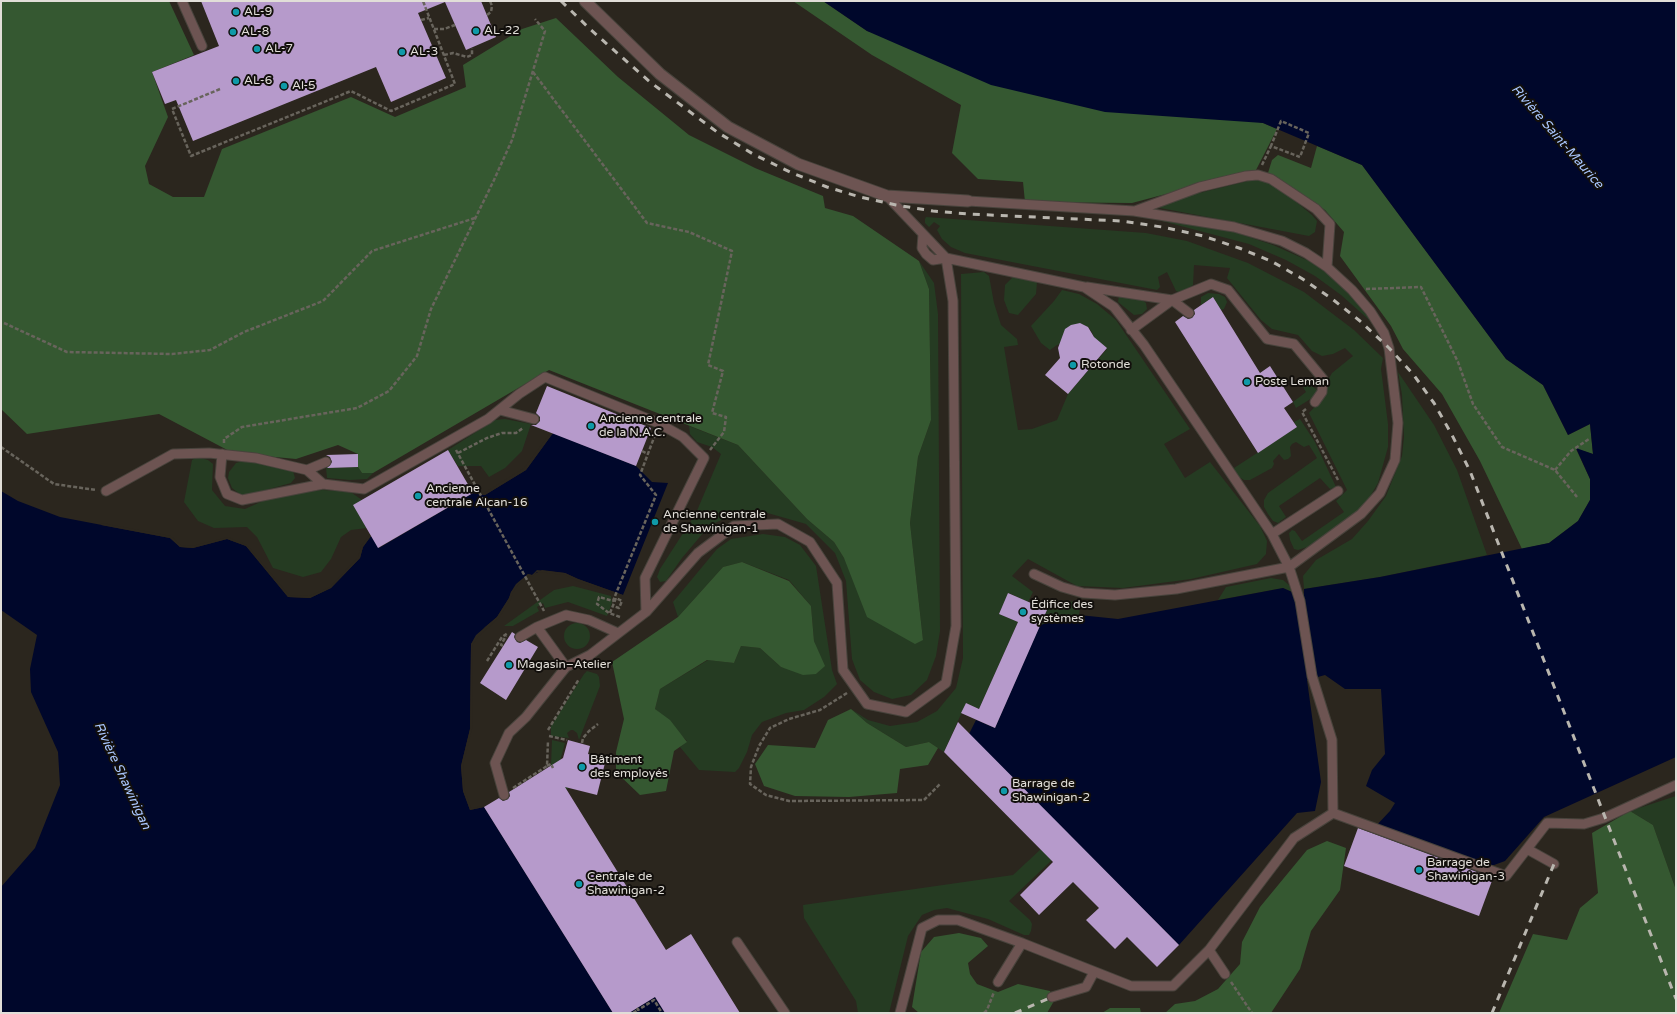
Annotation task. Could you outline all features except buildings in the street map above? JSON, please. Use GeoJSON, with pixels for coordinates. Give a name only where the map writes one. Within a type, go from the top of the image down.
{"type":"FeatureCollection","features":[{"type":"Feature","properties":{"kind":"street"},"geometry":{"type":"LineString","coordinates":[[586,1],[660,74],[728,127],[798,164],[887,196],[968,201]]}},
{"type":"Feature","properties":{"kind":"lane"},"geometry":{"type":"LineString","coordinates":[[182,1],[202,46]]}},
{"type":"Feature","properties":{"kind":"lane"},"geometry":{"type":"LineString","coordinates":[[1134,211],[1200,187],[1246,176],[1258,175],[1270,179],[1316,209],[1330,224],[1327,267]]}},
{"type":"Feature","properties":{"kind":"lane"},"geometry":{"type":"LineString","coordinates":[[887,196],[946,258],[1084,287],[1172,300],[1189,313]]}},
{"type":"Feature","properties":{"kind":"lane"},"geometry":{"type":"LineString","coordinates":[[968,201],[1134,211],[1234,227],[1282,241],[1306,253],[1327,267],[1352,290],[1384,332],[1389,348],[1398,423],[1395,460],[1380,494],[1361,514],[1289,567],[1176,589],[1115,595],[1083,593],[1062,588],[1034,574]]}},
{"type":"Feature","properties":{"kind":"lane"},"geometry":{"type":"LineString","coordinates":[[506,793],[495,763],[509,733],[526,718],[566,667],[590,655],[646,612],[698,553],[734,526],[778,524],[810,542],[837,583],[843,670],[867,704],[906,712],[946,683],[956,618],[953,301],[946,258]]}},
{"type":"Feature","properties":{"kind":"lane"},"geometry":{"type":"LineString","coordinates":[[1131,330],[1172,300],[1210,284],[1228,290],[1267,339],[1294,344],[1323,379],[1322,392],[1315,402]]}},
{"type":"Feature","properties":{"kind":"lane"},"geometry":{"type":"LineString","coordinates":[[1084,287],[1114,307],[1144,345],[1272,534],[1289,567],[1300,601],[1312,676],[1332,740],[1333,812]]}},
{"type":"Feature","properties":{"kind":"lane"},"geometry":{"type":"LineString","coordinates":[[222,454],[220,477],[227,494],[242,500],[323,484],[364,489],[488,420],[519,394],[545,377],[604,405],[658,423],[683,437],[704,458],[645,578],[646,612]]}},
{"type":"Feature","properties":{"kind":"lane"},"geometry":{"type":"LineString","coordinates":[[500,410],[534,419]]}},
{"type":"Feature","properties":{"kind":"lane"},"geometry":{"type":"LineString","coordinates":[[106,491],[173,454],[222,454],[256,458],[307,470],[323,484]]}},
{"type":"Feature","properties":{"kind":"lane"},"geometry":{"type":"LineString","coordinates":[[307,470],[324,464]]}},
{"type":"Feature","properties":{"kind":"lane"},"geometry":{"type":"LineString","coordinates":[[1272,534],[1338,491]]}},
{"type":"Feature","properties":{"kind":"lane"},"geometry":{"type":"LineString","coordinates":[[520,636],[566,615],[589,620],[618,633]]}},
{"type":"Feature","properties":{"kind":"lane"},"geometry":{"type":"LineString","coordinates":[[538,627],[566,667]]}},
{"type":"Feature","properties":{"kind":"lane"},"geometry":{"type":"LineString","coordinates":[[1333,812],[1506,876],[1547,824],[1584,824],[1604,818],[1676,784]]}},
{"type":"Feature","properties":{"kind":"lane"},"geometry":{"type":"LineString","coordinates":[[900,1013],[922,928],[938,920],[958,920],[1022,943],[1131,986],[1173,986],[1209,950],[1294,838],[1333,812]]}},
{"type":"Feature","properties":{"kind":"lane"},"geometry":{"type":"LineString","coordinates":[[1527,849],[1554,864]]}},
{"type":"Feature","properties":{"kind":"lane"},"geometry":{"type":"LineString","coordinates":[[736,942],[784,1013]]}},
{"type":"Feature","properties":{"kind":"lane"},"geometry":{"type":"LineString","coordinates":[[998,982],[1022,943]]}},
{"type":"Feature","properties":{"kind":"lane"},"geometry":{"type":"LineString","coordinates":[[1209,950],[1225,974]]}},
{"type":"Feature","properties":{"kind":"lane"},"geometry":{"type":"LineString","coordinates":[[1052,997],[1086,987],[1094,972]]}},
{"type":"Feature","properties":{"kind":"path"},"geometry":{"type":"LineString","coordinates":[[220,89],[172,109],[191,156],[351,91],[391,110],[456,84],[423,1]]}},
{"type":"Feature","properties":{"kind":"path"},"geometry":{"type":"LineString","coordinates":[[487,16],[491,12],[492,6],[490,1]]}},
{"type":"Feature","properties":{"kind":"path"},"geometry":{"type":"LineString","coordinates":[[421,20],[429,18]]}},
{"type":"Feature","properties":{"kind":"path"},"geometry":{"type":"LineString","coordinates":[[222,454],[224,439],[242,427],[357,408],[389,391],[417,356],[430,309],[512,140],[545,31],[535,19]]}},
{"type":"Feature","properties":{"kind":"path"},"geometry":{"type":"LineString","coordinates":[[434,29],[444,29],[456,25]]}},
{"type":"Feature","properties":{"kind":"path"},"geometry":{"type":"LineString","coordinates":[[444,55],[453,54],[467,57],[472,55],[472,48]]}},
{"type":"Feature","properties":{"kind":"path"},"geometry":{"type":"LineString","coordinates":[[533,72],[648,223],[690,232],[732,251],[708,365],[723,371],[712,414],[726,417],[724,432],[712,448]]}},
{"type":"Feature","properties":{"kind":"path"},"geometry":{"type":"LineString","coordinates":[[1258,175],[1281,121],[1309,133],[1300,157],[1271,146]]}},
{"type":"Feature","properties":{"kind":"path"},"geometry":{"type":"LineString","coordinates":[[4,323],[67,352],[172,354],[210,350],[244,332],[323,301],[372,250],[475,218]]}},
{"type":"Feature","properties":{"kind":"path"},"geometry":{"type":"LineString","coordinates":[[1352,290],[1421,287],[1458,362],[1473,404],[1502,447],[1555,470],[1577,497]]}},
{"type":"Feature","properties":{"kind":"path"},"geometry":{"type":"LineString","coordinates":[[1315,402],[1302,412],[1343,489],[1338,491]]}},
{"type":"Feature","properties":{"kind":"path"},"geometry":{"type":"LineString","coordinates":[[458,453],[487,438],[502,433],[516,433],[525,427]]}},
{"type":"Feature","properties":{"kind":"path"},"geometry":{"type":"LineString","coordinates":[[622,618],[610,613],[597,604],[599,598],[613,601],[656,495],[640,475],[656,430]]}},
{"type":"Feature","properties":{"kind":"path"},"geometry":{"type":"LineString","coordinates":[[1555,470],[1571,450],[1589,439]]}},
{"type":"Feature","properties":{"kind":"path"},"geometry":{"type":"LineString","coordinates":[[452,440],[464,466],[544,611]]}},
{"type":"Feature","properties":{"kind":"path"},"geometry":{"type":"LineString","coordinates":[[1,447],[54,484],[106,491]]}},
{"type":"Feature","properties":{"kind":"path"},"geometry":{"type":"LineString","coordinates":[[642,451],[648,454]]}},
{"type":"Feature","properties":{"kind":"path"},"geometry":{"type":"LineString","coordinates":[[610,613],[613,606],[617,599],[622,601],[619,608],[613,606]]}},
{"type":"Feature","properties":{"kind":"path"},"geometry":{"type":"LineString","coordinates":[[503,646],[501,645],[511,630]]}},
{"type":"Feature","properties":{"kind":"path"},"geometry":{"type":"LineString","coordinates":[[487,661],[502,637],[507,635]]}},
{"type":"Feature","properties":{"kind":"path"},"geometry":{"type":"LineString","coordinates":[[548,730],[579,679]]}},
{"type":"Feature","properties":{"kind":"path"},"geometry":{"type":"LineString","coordinates":[[856,688],[820,710],[789,719],[770,728],[759,746],[751,768],[750,784],[766,795],[789,801],[924,800],[940,784]]}},
{"type":"Feature","properties":{"kind":"path"},"geometry":{"type":"LineString","coordinates":[[582,743],[583,738],[598,724]]}},
{"type":"Feature","properties":{"kind":"path"},"geometry":{"type":"LineString","coordinates":[[549,736],[567,740]]}},
{"type":"Feature","properties":{"kind":"path"},"geometry":{"type":"LineString","coordinates":[[547,766],[548,741]]}},
{"type":"Feature","properties":{"kind":"path"},"geometry":{"type":"LineString","coordinates":[[506,793],[547,766],[551,764],[553,768]]}},
{"type":"Feature","properties":{"kind":"path"},"geometry":{"type":"LineString","coordinates":[[1225,974],[1252,1013]]}},
{"type":"Feature","properties":{"kind":"path"},"geometry":{"type":"LineString","coordinates":[[984,1013],[988,1010],[998,982]]}},
{"type":"Feature","properties":{"kind":"path"},"geometry":{"type":"LineString","coordinates":[[633,1013],[654,1000],[662,1013]]}},
{"type":"Feature","properties":{"kind":"green space"},"geometry":{"type":"Polygon","coordinates":[[[1,1],[169,1],[194,55],[152,72],[168,117],[145,166],[149,184],[173,197],[204,197],[222,149],[351,97],[395,117],[466,87],[463,65],[522,29],[556,18],[618,77],[689,135],[755,168],[823,196],[825,208],[853,216],[919,261],[929,289],[931,420],[918,457],[910,523],[923,640],[915,644],[867,617],[844,558],[834,542],[807,519],[738,445],[549,370],[373,473],[362,473],[358,467],[358,454],[338,445],[296,459],[233,453],[159,414],[27,434],[1,409],[1,1]]]}},
{"type":"Feature","properties":{"kind":"green space"},"geometry":{"type":"Polygon","coordinates":[[[793,1],[823,1],[867,31],[1263,123],[1277,129],[1256,170],[1132,203],[1025,202],[1023,182],[978,179],[952,153],[961,105],[872,55],[793,1]]]}},
{"type":"Feature","properties":{"kind":"green space"},"geometry":{"type":"Polygon","coordinates":[[[1317,146],[1362,165],[1506,359],[1543,385],[1568,435],[1590,424],[1593,454],[1576,449],[1590,479],[1590,500],[1578,521],[1549,543],[1522,549],[1480,461],[1442,394],[1403,349],[1391,326],[1340,256],[1344,232],[1325,210],[1268,173],[1272,160],[1278,155],[1311,168],[1317,146]]]}},
{"type":"Feature","properties":{"kind":"green space"},"geometry":{"type":"Polygon","coordinates":[[[1256,179],[1271,181],[1312,215],[1317,221],[1315,232],[1309,236],[1160,208],[1167,201],[1256,179]]]}},
{"type":"Feature","properties":{"kind":"green space"},"geometry":{"type":"Polygon","coordinates":[[[926,217],[1146,233],[1187,241],[1248,263],[1304,292],[1354,330],[1383,358],[1381,369],[1388,424],[1388,447],[1378,483],[1365,505],[1355,515],[1307,547],[1298,550],[1294,549],[1289,533],[1292,530],[1295,531],[1302,541],[1344,512],[1336,501],[1347,490],[1309,413],[1324,397],[1328,380],[1332,373],[1353,356],[1345,348],[1333,354],[1322,356],[1312,351],[1298,335],[1272,329],[1261,320],[1227,278],[1230,268],[1194,265],[1193,285],[1181,293],[1176,291],[1167,272],[1158,277],[1160,287],[1157,290],[965,253],[951,247],[942,239],[937,230],[940,226],[934,222],[929,227],[925,223],[926,217]]]}},
{"type":"Feature","properties":{"kind":"green space"},"geometry":{"type":"Polygon","coordinates":[[[1158,220],[1234,232],[1273,245],[1309,261],[1349,289],[1377,327],[1341,295],[1315,276],[1286,260],[1249,244],[1158,220]]]}},
{"type":"Feature","properties":{"kind":"green space"},"geometry":{"type":"Polygon","coordinates":[[[919,261],[934,283],[938,314],[940,631],[936,656],[927,680],[911,695],[892,699],[874,692],[860,680],[852,659],[846,581],[835,553],[806,524],[757,510],[737,513],[715,523],[704,532],[682,558],[666,581],[660,582],[657,577],[660,569],[696,513],[721,454],[712,447],[697,442],[690,434],[689,426],[738,445],[807,519],[834,542],[844,558],[923,640],[910,523],[918,457],[931,420],[929,289],[919,261]]]}},
{"type":"Feature","properties":{"kind":"green space"},"geometry":{"type":"Polygon","coordinates":[[[984,272],[989,276],[994,303],[1001,325],[1017,339],[1018,345],[1004,347],[1018,430],[1032,429],[1057,420],[1068,394],[1107,349],[1095,340],[1088,327],[1080,323],[1064,343],[1057,345],[1050,350],[1041,343],[1031,326],[1062,290],[1079,294],[1097,304],[1116,320],[1190,429],[1164,444],[1185,478],[1210,462],[1260,526],[1267,541],[1266,554],[1257,564],[1191,579],[1123,588],[1077,586],[1028,559],[1012,576],[1033,592],[1028,602],[1009,593],[999,614],[1018,622],[979,709],[966,703],[944,752],[929,742],[906,747],[867,723],[851,709],[868,720],[890,726],[917,722],[937,711],[956,688],[963,658],[961,274],[984,272]]]}},
{"type":"Feature","properties":{"kind":"green space"},"geometry":{"type":"Polygon","coordinates":[[[1013,277],[1037,282],[1036,294],[1018,315],[1009,313],[1004,300],[1005,285],[1013,277]]]}},
{"type":"Feature","properties":{"kind":"green space"},"geometry":{"type":"Polygon","coordinates":[[[1208,293],[1219,294],[1225,297],[1227,302],[1224,309],[1221,310],[1213,297],[1201,305],[1201,297],[1208,293]]]}},
{"type":"Feature","properties":{"kind":"green space"},"geometry":{"type":"Polygon","coordinates":[[[1119,295],[1141,299],[1146,303],[1147,309],[1142,314],[1134,315],[1118,302],[1119,295]]]}},
{"type":"Feature","properties":{"kind":"green space"},"geometry":{"type":"Polygon","coordinates":[[[1398,372],[1434,425],[1457,470],[1487,555],[1380,577],[1304,589],[1303,576],[1316,560],[1352,539],[1368,521],[1386,496],[1402,456],[1404,437],[1402,395],[1398,372]]]}},
{"type":"Feature","properties":{"kind":"green space"},"geometry":{"type":"Polygon","coordinates":[[[1310,385],[1316,389],[1317,395],[1296,408],[1293,402],[1306,392],[1303,387],[1310,385]]]}},
{"type":"Feature","properties":{"kind":"green space"},"geometry":{"type":"Polygon","coordinates":[[[505,419],[531,424],[522,451],[505,468],[489,477],[481,466],[458,466],[448,450],[495,420],[505,419]]]}},
{"type":"Feature","properties":{"kind":"green space"},"geometry":{"type":"Polygon","coordinates":[[[1300,419],[1315,442],[1336,487],[1330,489],[1320,478],[1279,506],[1286,517],[1278,523],[1273,521],[1268,514],[1264,507],[1264,500],[1268,493],[1317,458],[1309,445],[1304,447],[1296,442],[1292,444],[1290,447],[1291,456],[1288,459],[1284,460],[1279,454],[1273,461],[1274,464],[1272,468],[1250,480],[1244,480],[1236,475],[1234,468],[1297,427],[1294,422],[1300,419]]]}},
{"type":"Feature","properties":{"kind":"green space"},"geometry":{"type":"Polygon","coordinates":[[[197,457],[208,460],[213,464],[212,490],[225,506],[245,509],[265,500],[291,494],[322,490],[341,491],[352,493],[362,500],[367,528],[351,530],[341,537],[331,559],[321,572],[303,577],[273,568],[257,537],[247,527],[214,528],[198,521],[184,502],[192,460],[197,457]]]}},
{"type":"Feature","properties":{"kind":"green space"},"geometry":{"type":"Polygon","coordinates":[[[247,460],[293,471],[295,478],[291,483],[247,495],[241,495],[232,488],[228,478],[229,472],[236,463],[247,460]]]}},
{"type":"Feature","properties":{"kind":"green space"},"geometry":{"type":"Polygon","coordinates":[[[358,467],[362,473],[373,473],[367,479],[350,480],[327,478],[326,468],[358,467]]]}},
{"type":"Feature","properties":{"kind":"green space"},"geometry":{"type":"Polygon","coordinates":[[[763,534],[785,537],[800,545],[816,566],[832,670],[837,684],[824,697],[804,710],[786,713],[762,722],[752,735],[747,752],[739,768],[735,772],[699,770],[680,747],[687,741],[655,709],[660,689],[708,660],[734,663],[741,646],[760,648],[781,667],[816,674],[824,666],[814,641],[811,606],[789,580],[742,562],[723,567],[678,617],[673,602],[717,549],[731,539],[763,534]]]}},
{"type":"Feature","properties":{"kind":"green space"},"geometry":{"type":"Polygon","coordinates":[[[742,562],[789,581],[811,606],[814,641],[825,666],[816,674],[803,675],[781,667],[760,648],[741,646],[734,663],[707,660],[660,689],[655,709],[670,720],[687,742],[674,751],[666,791],[640,795],[616,772],[616,752],[624,719],[612,662],[678,617],[723,567],[742,562]]]}},
{"type":"Feature","properties":{"kind":"green space"},"geometry":{"type":"Polygon","coordinates":[[[1271,578],[1283,580],[1289,585],[1292,592],[1283,588],[1218,600],[1226,587],[1271,578]]]}},
{"type":"Feature","properties":{"kind":"green space"},"geometry":{"type":"Polygon","coordinates":[[[573,586],[611,596],[612,603],[607,616],[568,602],[545,608],[543,603],[537,607],[539,611],[513,626],[504,626],[554,590],[573,586]]]}},
{"type":"Feature","properties":{"kind":"green space"},"geometry":{"type":"Polygon","coordinates":[[[1057,600],[1063,602],[1081,601],[1079,615],[1040,625],[1051,602],[1057,600]]]}},
{"type":"Feature","properties":{"kind":"green space"},"geometry":{"type":"Polygon","coordinates":[[[577,623],[586,627],[590,636],[586,645],[577,649],[568,645],[564,636],[568,627],[577,623]]]}},
{"type":"Feature","properties":{"kind":"green space"},"geometry":{"type":"Polygon","coordinates":[[[587,671],[597,674],[599,677],[600,686],[579,740],[577,733],[573,730],[567,733],[569,738],[551,736],[551,726],[587,671]]]}},
{"type":"Feature","properties":{"kind":"green space"},"geometry":{"type":"Polygon","coordinates":[[[851,709],[867,723],[906,747],[929,742],[938,748],[928,765],[900,769],[897,793],[849,797],[795,796],[764,786],[755,764],[768,745],[815,748],[828,720],[851,709]]]}},
{"type":"Feature","properties":{"kind":"green space"},"geometry":{"type":"Polygon","coordinates":[[[552,740],[565,743],[559,765],[570,787],[566,790],[551,765],[552,740]]]}},
{"type":"Feature","properties":{"kind":"green space"},"geometry":{"type":"Polygon","coordinates":[[[1676,796],[1676,890],[1653,825],[1630,811],[1676,796]]]}},
{"type":"Feature","properties":{"kind":"green space"},"geometry":{"type":"Polygon","coordinates":[[[1630,811],[1653,825],[1676,890],[1676,1013],[1499,1013],[1533,934],[1567,940],[1580,908],[1598,893],[1592,833],[1630,811]]]}},
{"type":"Feature","properties":{"kind":"green space"},"geometry":{"type":"Polygon","coordinates":[[[1327,841],[1346,848],[1340,890],[1311,931],[1300,969],[1271,1013],[1165,1013],[1175,1004],[1195,1001],[1218,989],[1240,964],[1242,942],[1260,907],[1307,850],[1327,841]]]}},
{"type":"Feature","properties":{"kind":"green space"},"geometry":{"type":"Polygon","coordinates":[[[1041,849],[1052,860],[1009,901],[1030,920],[1032,924],[1029,935],[1024,935],[988,919],[947,908],[934,910],[922,915],[908,936],[889,1013],[858,1013],[856,1001],[804,918],[803,905],[1013,875],[1041,849]]]}},
{"type":"Feature","properties":{"kind":"green space"},"geometry":{"type":"Polygon","coordinates":[[[959,933],[981,938],[988,946],[968,963],[970,974],[977,984],[998,992],[1018,984],[1050,991],[1054,1001],[1047,1013],[919,1013],[912,1007],[921,952],[934,937],[959,933]]]}},
{"type":"Feature","properties":{"kind":"green space"},"geometry":{"type":"Polygon","coordinates":[[[1110,1008],[1140,1008],[1141,1013],[1102,1013],[1110,1008]]]}},
{"type":"Feature","properties":{"kind":"water","name":"Rivière Saint-Maurice"},"geometry":{"type":"Polygon","coordinates":[[[823,1],[1676,1],[1676,757],[1544,817],[1505,861],[1494,865],[1481,866],[1374,828],[1390,811],[1395,803],[1366,786],[1372,770],[1385,754],[1381,689],[1345,689],[1325,675],[1307,680],[1321,782],[1315,811],[1297,813],[1179,945],[969,734],[976,720],[995,728],[1040,625],[1079,615],[1118,619],[1283,588],[1292,592],[1295,601],[1304,601],[1304,589],[1380,577],[1549,543],[1578,521],[1590,500],[1590,479],[1576,448],[1593,454],[1590,424],[1568,435],[1543,385],[1506,359],[1362,165],[1263,123],[1105,112],[991,85],[867,31],[823,1]]]}},
{"type":"Feature","properties":{"kind":"water","name":"Rivière Shawinigan"},"geometry":{"type":"Polygon","coordinates":[[[553,433],[636,466],[652,482],[668,483],[623,595],[565,573],[542,570],[532,575],[528,574],[511,592],[497,617],[485,627],[471,644],[470,729],[461,766],[463,791],[470,810],[484,807],[613,1013],[1,1013],[1,887],[35,848],[60,785],[58,752],[31,692],[30,669],[37,635],[1,610],[1,491],[18,501],[60,517],[170,538],[180,547],[193,548],[227,539],[246,546],[288,597],[310,598],[331,588],[360,558],[363,547],[371,536],[379,548],[473,493],[485,495],[526,470],[553,433]]]}},
{"type":"Feature","properties":{"kind":"water"},"geometry":{"type":"Polygon","coordinates":[[[655,997],[665,1013],[629,1013],[655,997]]]}},
{"type":"Feature","properties":{"kind":"pier"},"geometry":{"type":"Polygon","coordinates":[[[551,432],[553,433],[526,470],[485,495],[473,493],[473,491],[484,493],[524,468],[551,432]]]}},
{"type":"Feature","properties":{"kind":"pier"},"geometry":{"type":"Polygon","coordinates":[[[102,523],[171,536],[181,545],[192,546],[228,537],[247,545],[289,595],[309,596],[330,587],[358,557],[361,546],[370,534],[371,536],[363,547],[360,558],[331,588],[310,598],[288,597],[246,546],[227,539],[193,548],[180,547],[170,538],[101,525],[102,523]]]}},
{"type":"Feature","properties":{"kind":"pier"},"geometry":{"type":"Polygon","coordinates":[[[537,570],[565,573],[623,595],[618,595],[577,581],[565,575],[537,572],[532,577],[528,576],[518,585],[499,618],[478,637],[473,644],[472,729],[463,766],[465,791],[471,808],[484,807],[470,810],[463,791],[461,766],[470,729],[471,644],[476,635],[497,617],[516,584],[528,574],[532,575],[537,570]]]}},
{"type":"Feature","properties":{"kind":"railway"},"geometry":{"type":"LineString","coordinates":[[561,1],[650,82],[717,132],[753,154],[790,172],[827,187],[860,197],[933,211],[1121,221],[1162,227],[1203,236],[1271,261],[1301,278],[1331,298],[1360,321],[1389,348],[1413,374],[1434,403],[1470,471],[1676,999]]}},
{"type":"Feature","properties":{"kind":"railway"},"geometry":{"type":"LineString","coordinates":[[1492,1013],[1554,864]]}},
{"type":"Feature","properties":{"kind":"railway"},"geometry":{"type":"LineString","coordinates":[[1015,1013],[1052,997]]}},
{"type":"Feature","properties":{"kind":"place","name":"AL-9"},"geometry":{"type":"Point","coordinates":[236,12]}},
{"type":"Feature","properties":{"kind":"place","name":"AL-22"},"geometry":{"type":"Point","coordinates":[476,31]}},
{"type":"Feature","properties":{"kind":"place","name":"AL-8"},"geometry":{"type":"Point","coordinates":[233,32]}},
{"type":"Feature","properties":{"kind":"place","name":"AL-7"},"geometry":{"type":"Point","coordinates":[257,49]}},
{"type":"Feature","properties":{"kind":"place","name":"AL-3"},"geometry":{"type":"Point","coordinates":[402,52]}},
{"type":"Feature","properties":{"kind":"place","name":"AL-6"},"geometry":{"type":"Point","coordinates":[236,81]}},
{"type":"Feature","properties":{"kind":"place","name":"Al-5"},"geometry":{"type":"Point","coordinates":[284,86]}},
{"type":"Feature","properties":{"kind":"place","name":"Rotonde"},"geometry":{"type":"Point","coordinates":[1073,365]}},
{"type":"Feature","properties":{"kind":"place","name":"Poste Leman"},"geometry":{"type":"Point","coordinates":[1247,382]}},
{"type":"Feature","properties":{"kind":"place","name":"Ancienne centrale de la N.A.C."},"geometry":{"type":"Point","coordinates":[591,426]}},
{"type":"Feature","properties":{"kind":"place","name":"Ancienne centrale Alcan-16"},"geometry":{"type":"Point","coordinates":[418,496]}},
{"type":"Feature","properties":{"kind":"place","name":"Ancienne centrale de Shawinigan-1"},"geometry":{"type":"Point","coordinates":[655,522]}},
{"type":"Feature","properties":{"kind":"place","name":"Édifice des systèmes"},"geometry":{"type":"Point","coordinates":[1023,612]}},
{"type":"Feature","properties":{"kind":"place","name":"Magasin–Atelier"},"geometry":{"type":"Point","coordinates":[509,665]}},
{"type":"Feature","properties":{"kind":"place","name":"Bâtiment des employés"},"geometry":{"type":"Point","coordinates":[582,767]}},
{"type":"Feature","properties":{"kind":"place","name":"Barrage de Shawinigan-2"},"geometry":{"type":"Point","coordinates":[1004,791]}},
{"type":"Feature","properties":{"kind":"place","name":"Barrage de Shawinigan-3"},"geometry":{"type":"Point","coordinates":[1419,870]}},
{"type":"Feature","properties":{"kind":"place","name":"Centrale de Shawinigan-2"},"geometry":{"type":"Point","coordinates":[579,884]}}]}
